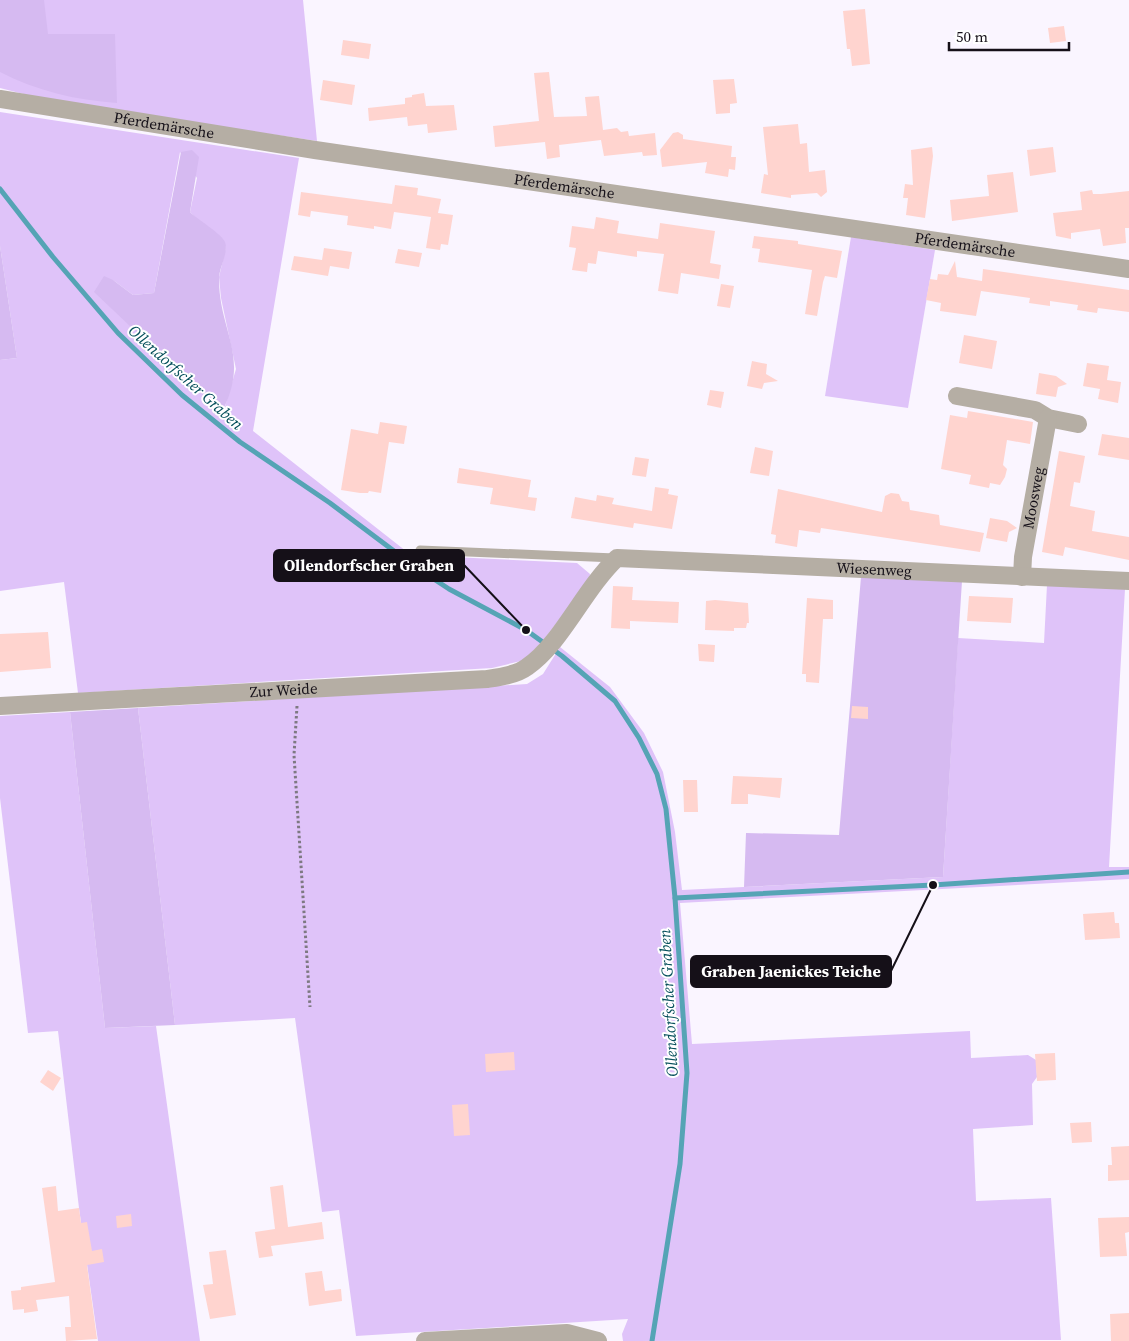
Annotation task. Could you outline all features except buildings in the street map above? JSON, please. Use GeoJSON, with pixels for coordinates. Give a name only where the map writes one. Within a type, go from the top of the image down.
{"type":"FeatureCollection","features":[{"type":"Feature","properties":{"kind":"street","name":"Pferdemärsche"},"geometry":{"type":"LineString","coordinates":[[0,98],[315,150],[1129,269]]}},
{"type":"Feature","properties":{"kind":"street"},"geometry":{"type":"LineString","coordinates":[[957,396],[1034,410],[1048,418],[1078,424]]}},
{"type":"Feature","properties":{"kind":"street","name":"Moosweg"},"geometry":{"type":"LineString","coordinates":[[1022,577],[1023,557],[1048,418]]}},
{"type":"Feature","properties":{"kind":"street","name":"Wiesenweg"},"geometry":{"type":"LineString","coordinates":[[617,558],[1129,581]]}},
{"type":"Feature","properties":{"kind":"street","name":"Zur Weide"},"geometry":{"type":"LineString","coordinates":[[0,706],[298,688],[487,680],[526,668],[541,656],[597,579],[617,558]]}},
{"type":"Feature","properties":{"kind":"street"},"geometry":{"type":"LineString","coordinates":[[425,1341],[566,1333],[598,1340]]}},
{"type":"Feature","properties":{"kind":"lane","name":"Wiesenweg"},"geometry":{"type":"LineString","coordinates":[[420,550],[617,558]]}},
{"type":"Feature","properties":{"kind":"path"},"geometry":{"type":"LineString","coordinates":[[298,688],[294,756],[310,1007]]}},
{"type":"Feature","properties":{"kind":"shaded area"},"geometry":{"type":"Polygon","coordinates":[[[0,0],[303,0],[317,141],[118,113],[39,98],[0,88],[0,0]]]}},
{"type":"Feature","properties":{"kind":"shaded area"},"geometry":{"type":"Polygon","coordinates":[[[0,0],[44,0],[48,34],[115,34],[117,103],[86,100],[57,94],[0,72],[0,0]]]}},
{"type":"Feature","properties":{"kind":"shaded area"},"geometry":{"type":"Polygon","coordinates":[[[0,112],[299,158],[253,431],[411,555],[577,563],[590,574],[589,581],[545,638],[525,660],[492,668],[78,693],[64,582],[0,591],[0,360],[17,358],[0,246],[0,112]],[[180,152],[154,293],[133,295],[113,280],[206,398],[224,410],[236,369],[221,298],[219,277],[226,247],[190,212],[197,178],[180,152]]]}},
{"type":"Feature","properties":{"kind":"shaded area"},"geometry":{"type":"Polygon","coordinates":[[[192,150],[199,157],[190,212],[219,235],[226,246],[220,270],[220,298],[234,358],[234,374],[231,391],[223,410],[206,398],[94,292],[104,276],[113,280],[133,295],[154,293],[181,152],[192,150]]]}},
{"type":"Feature","properties":{"kind":"shaded area"},"geometry":{"type":"Polygon","coordinates":[[[851,237],[935,250],[908,408],[825,396],[851,237]]]}},
{"type":"Feature","properties":{"kind":"shaded area"},"geometry":{"type":"Polygon","coordinates":[[[0,246],[17,358],[0,360],[0,246]]]}},
{"type":"Feature","properties":{"kind":"shaded area"},"geometry":{"type":"Polygon","coordinates":[[[861,577],[962,581],[943,877],[744,887],[746,833],[839,835],[861,577]]]}},
{"type":"Feature","properties":{"kind":"shaded area"},"geometry":{"type":"Polygon","coordinates":[[[1047,585],[1125,589],[1109,867],[1129,867],[1129,879],[680,903],[692,1044],[970,1031],[971,1058],[1028,1055],[1036,1060],[1037,1077],[1032,1084],[1033,1125],[973,1129],[976,1201],[1051,1198],[1061,1340],[623,1341],[622,1334],[628,1319],[356,1336],[339,1210],[322,1212],[295,1018],[175,1025],[138,708],[527,684],[543,674],[560,647],[610,687],[644,733],[663,772],[675,832],[682,890],[943,877],[958,638],[1044,643],[1047,585]]]}},
{"type":"Feature","properties":{"kind":"shaded area"},"geometry":{"type":"Polygon","coordinates":[[[138,708],[175,1025],[105,1028],[70,712],[138,708]]]}},
{"type":"Feature","properties":{"kind":"shaded area"},"geometry":{"type":"Polygon","coordinates":[[[70,712],[105,1028],[156,1026],[200,1341],[98,1341],[79,1208],[58,1031],[28,1033],[0,798],[0,716],[70,712]]]}},
{"type":"Feature","properties":{"kind":"waterway","name":"Ollendorfscher Graben"},"geometry":{"type":"LineString","coordinates":[[0,189],[53,257],[118,333],[182,395],[240,442],[330,503],[414,566],[449,589],[526,630],[562,656],[615,701],[639,738],[657,774],[666,809],[675,898],[687,1073],[680,1164],[652,1341]]}},
{"type":"Feature","properties":{"kind":"waterway"},"geometry":{"type":"LineString","coordinates":[[675,898],[933,885],[1129,872]]}},
{"type":"Feature","properties":{"kind":"place","name":"Ollendorfscher Graben"},"geometry":{"type":"Point","coordinates":[526,630]}},
{"type":"Feature","properties":{"kind":"place","name":"Graben Jaenickes Teiche"},"geometry":{"type":"Point","coordinates":[933,885]}}]}
